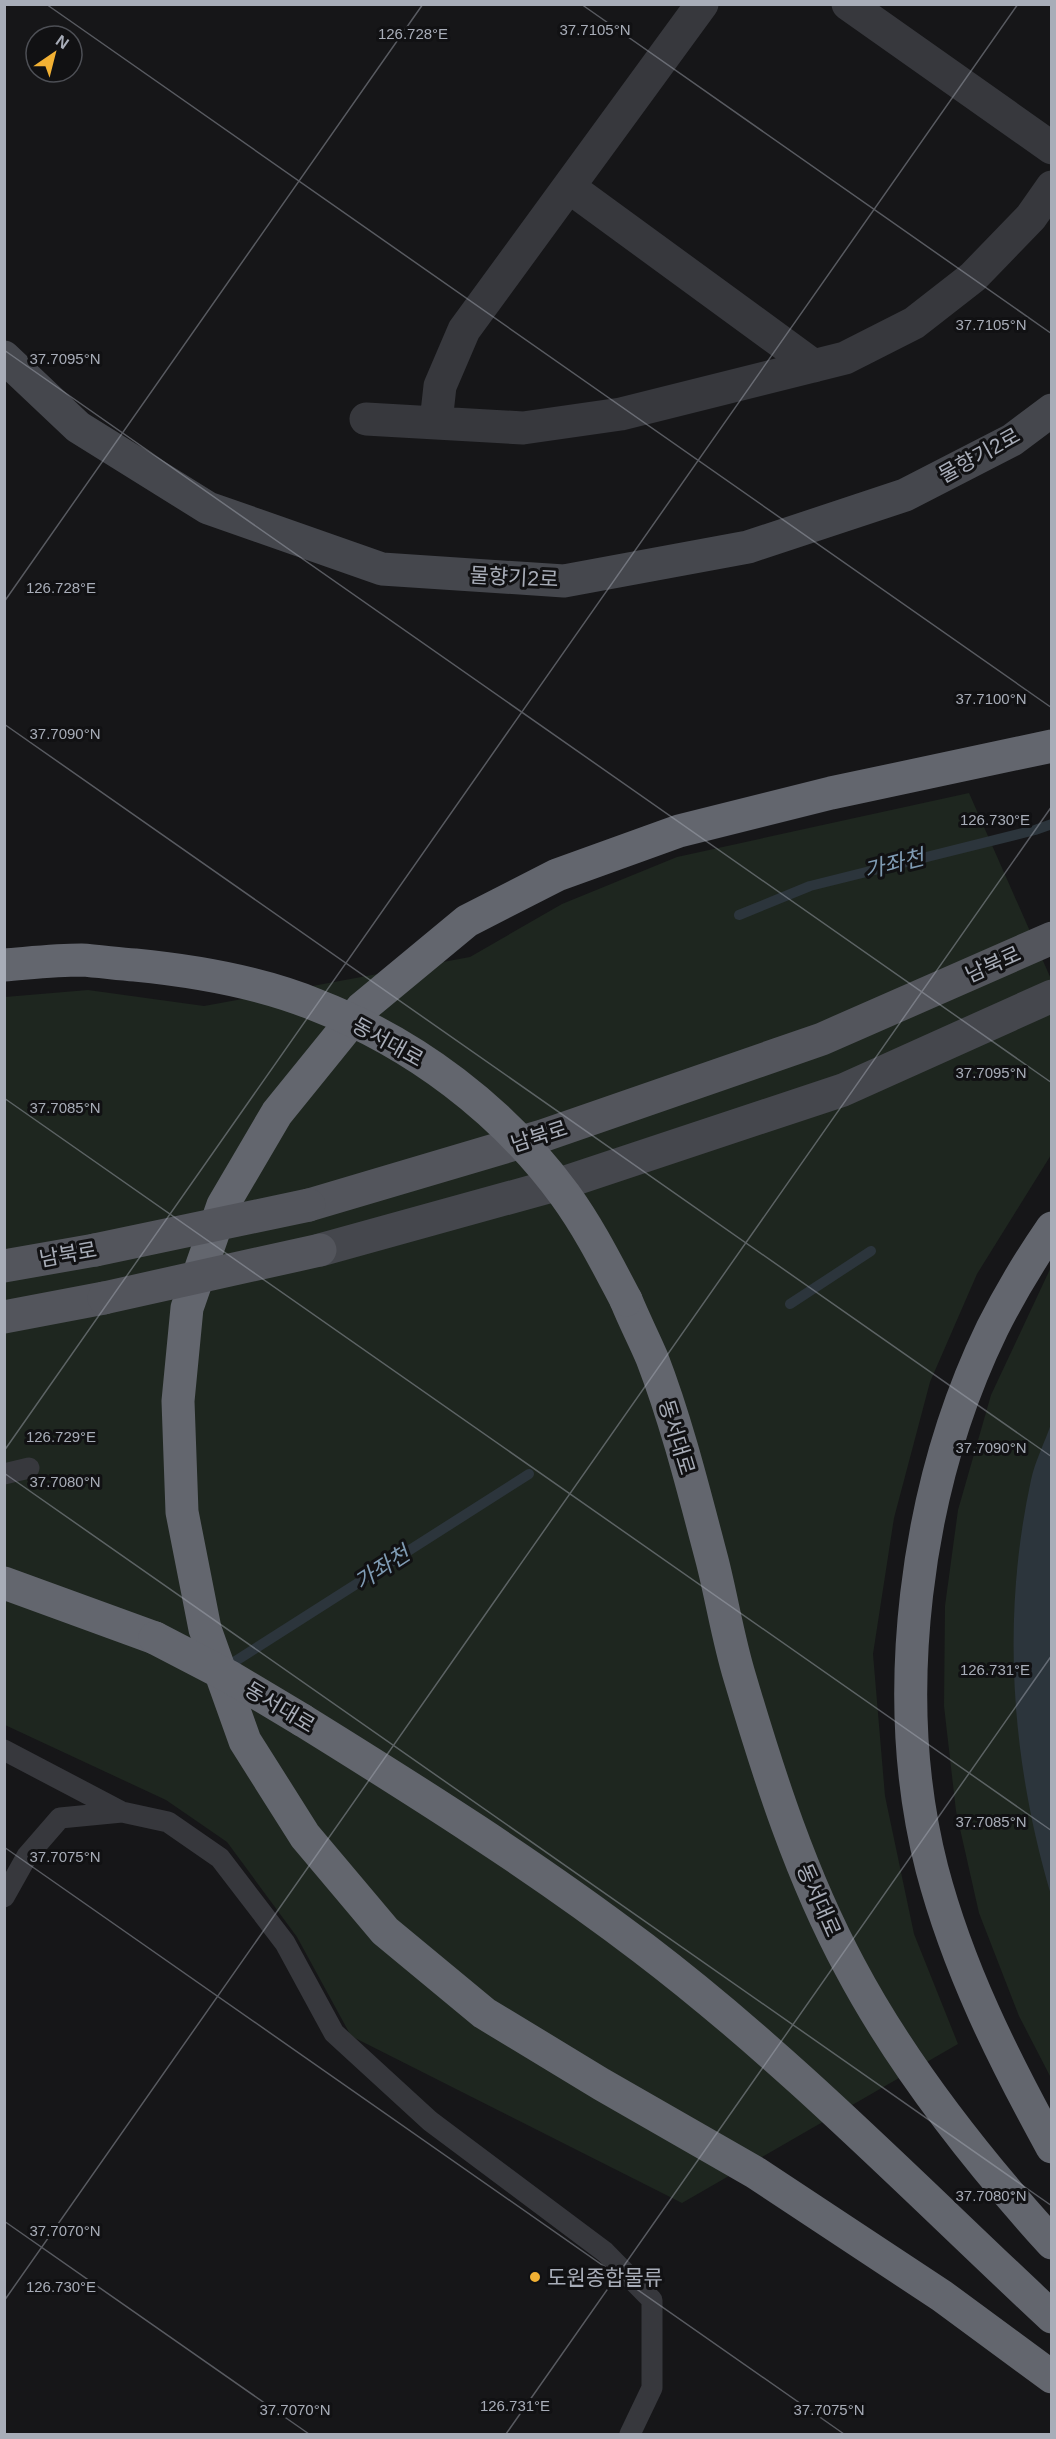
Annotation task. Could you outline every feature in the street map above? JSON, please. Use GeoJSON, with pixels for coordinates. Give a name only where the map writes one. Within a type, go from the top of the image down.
{"type":"FeatureCollection","features":[{"type":"Feature","properties":{"kind":"highway"},"geometry":{"type":"LineString","coordinates":[[1052,746],[831,793],[679,831],[557,875],[467,921],[362,1008],[277,1113],[223,1205],[187,1308],[178,1401],[182,1512],[205,1629],[245,1741],[305,1836],[385,1931],[484,2013],[611,2090],[756,2173],[942,2296],[1052,2377]]}},
{"type":"Feature","properties":{"kind":"highway","name":"동서대로"},"geometry":{"type":"LineString","coordinates":[[4,965],[81,960],[173,969],[251,985],[315,1004],[376,1032],[430,1065],[482,1105],[529,1150],[565,1195],[595,1240],[626,1300],[652,1358],[674,1425],[712,1562],[739,1676],[784,1815],[814,1894],[850,1968],[913,2070],[1000,2186],[1052,2242]]}},
{"type":"Feature","properties":{"kind":"highway"},"geometry":{"type":"LineString","coordinates":[[1052,1228],[1034,1254],[992,1330],[964,1399],[941,1466],[916,1599],[911,1660],[911,1726],[918,1799],[932,1868],[954,1940],[979,2007],[1052,2147]]}},
{"type":"Feature","properties":{"kind":"highway","name":"동서대로"},"geometry":{"type":"LineString","coordinates":[[8,1584],[155,1638],[230,1677],[420,1794],[525,1864],[644,1949],[753,2039],[862,2136],[1052,2317]]}},
{"type":"Feature","properties":{"kind":"main road","name":"남북로"},"geometry":{"type":"LineString","coordinates":[[4,1266],[95,1250],[309,1205],[542,1136],[822,1039],[1052,938]]}},
{"type":"Feature","properties":{"kind":"main road"},"geometry":{"type":"LineString","coordinates":[[4,1317],[105,1298],[320,1250]]}},
{"type":"Feature","properties":{"kind":"street"},"geometry":{"type":"LineString","coordinates":[[435,422],[440,386],[464,330],[702,4]]}},
{"type":"Feature","properties":{"kind":"street"},"geometry":{"type":"LineString","coordinates":[[848,4],[1052,148]]}},
{"type":"Feature","properties":{"kind":"street"},"geometry":{"type":"LineString","coordinates":[[569,187],[814,366]]}},
{"type":"Feature","properties":{"kind":"street"},"geometry":{"type":"LineString","coordinates":[[366,418],[523,428],[621,414],[845,358],[914,323],[973,277],[1031,217],[1052,187]]}},
{"type":"Feature","properties":{"kind":"street","name":"물향기2로"},"geometry":{"type":"LineString","coordinates":[[9,370],[78,427],[208,508],[382,569],[564,581],[748,547],[905,495],[1012,440],[1052,410]]}},
{"type":"Feature","properties":{"kind":"street"},"geometry":{"type":"LineString","coordinates":[[320,1250],[566,1182],[843,1089],[1052,996]]}},
{"type":"Feature","properties":{"kind":"lane"},"geometry":{"type":"LineString","coordinates":[[4,1474],[29,1468]]}},
{"type":"Feature","properties":{"kind":"lane"},"geometry":{"type":"LineString","coordinates":[[4,1750],[122,1812],[168,1822],[220,1858],[285,1943],[334,2032],[430,2121],[605,2253],[652,2300],[652,2388],[630,2434]]}},
{"type":"Feature","properties":{"kind":"lane"},"geometry":{"type":"LineString","coordinates":[[4,1897],[27,1856],[60,1818],[122,1812]]}},
{"type":"Feature","properties":{"kind":"shaded area"},"geometry":{"type":"Polygon","coordinates":[[[969,793],[1051,979],[1051,1155],[977,1274],[930,1382],[894,1518],[873,1654],[885,1796],[914,1934],[958,2044],[682,2203],[351,2036],[297,1937],[227,1842],[166,1800],[5,1725],[5,997],[88,990],[204,1006],[470,957],[562,904],[677,857],[969,793]]]}},
{"type":"Feature","properties":{"kind":"shaded area"},"geometry":{"type":"Polygon","coordinates":[[[1051,1267],[1051,2078],[1019,2016],[979,1913],[956,1811],[944,1706],[945,1606],[958,1510],[991,1395],[1051,1267]]]}},
{"type":"Feature","properties":{"kind":"shaded area"},"geometry":{"type":"Polygon","coordinates":[[[1051,1424],[1051,1895],[1037,1844],[1019,1741],[1014,1636],[1016,1584],[1022,1532],[1033,1473],[1051,1424]]]}},
{"type":"Feature","properties":{"kind":"waterway","name":"가좌천"},"geometry":{"type":"LineString","coordinates":[[739,915],[810,886],[1052,824]]}},
{"type":"Feature","properties":{"kind":"waterway","name":"가좌천"},"geometry":{"type":"LineString","coordinates":[[790,1304],[871,1251]]}},
{"type":"Feature","properties":{"kind":"waterway","name":"가좌천"},"geometry":{"type":"LineString","coordinates":[[234,1662],[529,1474]]}},
{"type":"Feature","properties":{"kind":"place","name":"도원종합물류"},"geometry":{"type":"Point","coordinates":[535,2277]}}]}
